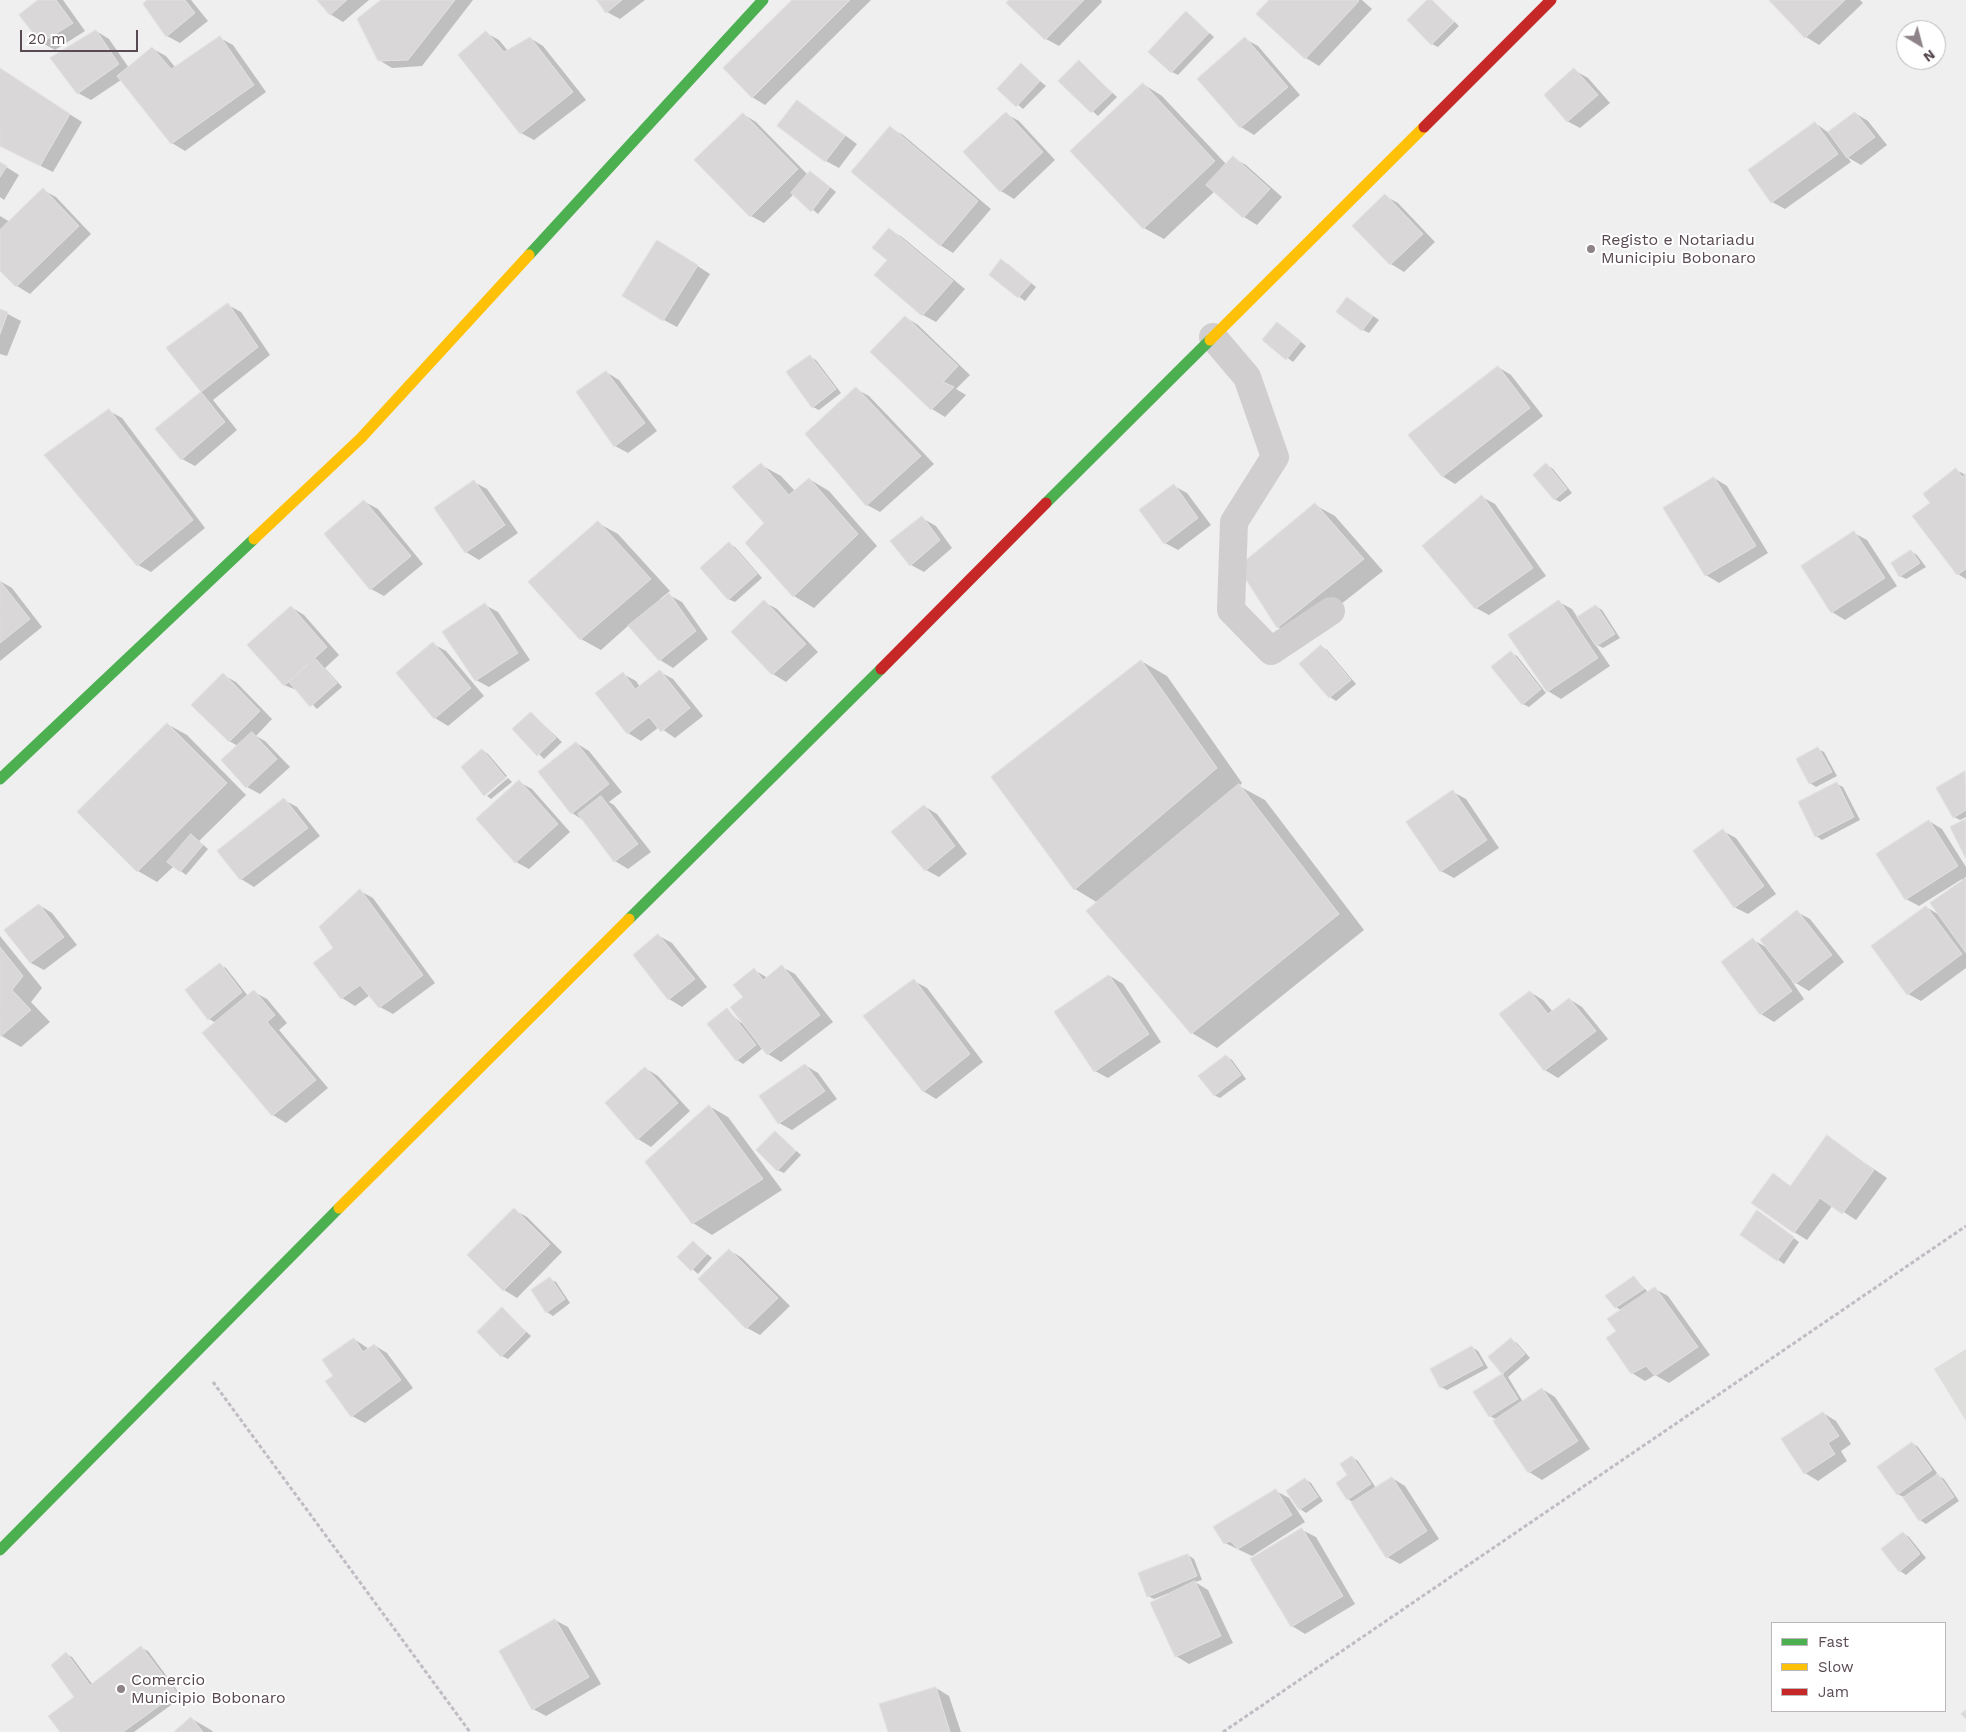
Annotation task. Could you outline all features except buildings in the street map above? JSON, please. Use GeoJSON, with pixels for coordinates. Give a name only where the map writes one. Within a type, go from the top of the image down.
{"type":"FeatureCollection","features":[{"type":"Feature","properties":{"kind":"main road"},"geometry":{"type":"LineString","coordinates":[[0,779],[360,438],[763,0]]}},
{"type":"Feature","properties":{"kind":"main road"},"geometry":{"type":"LineString","coordinates":[[0,1550],[193,1354],[1551,0]]}},
{"type":"Feature","properties":{"kind":"street"},"geometry":{"type":"LineString","coordinates":[[1212,337],[1246,377],[1275,456],[1234,522],[1231,610],[1270,651],[1331,611]]}},
{"type":"Feature","properties":{"kind":"path"},"geometry":{"type":"LineString","coordinates":[[1222,1732],[1966,1226]]}},
{"type":"Feature","properties":{"kind":"path"},"geometry":{"type":"LineString","coordinates":[[193,1354],[470,1732]]}},
{"type":"Feature","properties":{"kind":"shaded area"},"geometry":{"type":"Polygon","coordinates":[[[1966,1349],[1966,1421],[1934,1369],[1966,1349]]]}},
{"type":"Feature","properties":{"kind":"traffic: fast"},"geometry":{"type":"LineString","coordinates":[[529,255],[763,0]]}},
{"type":"Feature","properties":{"kind":"traffic: fast"},"geometry":{"type":"LineString","coordinates":[[1046,503],[1210,340]]}},
{"type":"Feature","properties":{"kind":"traffic: fast"},"geometry":{"type":"LineString","coordinates":[[0,779],[254,539]]}},
{"type":"Feature","properties":{"kind":"traffic: fast"},"geometry":{"type":"LineString","coordinates":[[629,919],[881,669]]}},
{"type":"Feature","properties":{"kind":"traffic: fast"},"geometry":{"type":"LineString","coordinates":[[0,1550],[339,1208]]}},
{"type":"Feature","properties":{"kind":"traffic: slow"},"geometry":{"type":"LineString","coordinates":[[1210,340],[1424,127]]}},
{"type":"Feature","properties":{"kind":"traffic: slow"},"geometry":{"type":"LineString","coordinates":[[254,539],[361,438],[529,255]]}},
{"type":"Feature","properties":{"kind":"traffic: slow"},"geometry":{"type":"LineString","coordinates":[[339,1208],[629,919]]}},
{"type":"Feature","properties":{"kind":"traffic: jam"},"geometry":{"type":"LineString","coordinates":[[1424,127],[1551,0]]}},
{"type":"Feature","properties":{"kind":"traffic: jam"},"geometry":{"type":"LineString","coordinates":[[881,669],[1046,503]]}},
{"type":"Feature","properties":{"kind":"place","name":"Registo e Notariadu Municipiu Bobonaro"},"geometry":{"type":"Point","coordinates":[1591,249]}},
{"type":"Feature","properties":{"kind":"place","name":"Comercio Municipio Bobonaro"},"geometry":{"type":"Point","coordinates":[121,1689]}}]}
